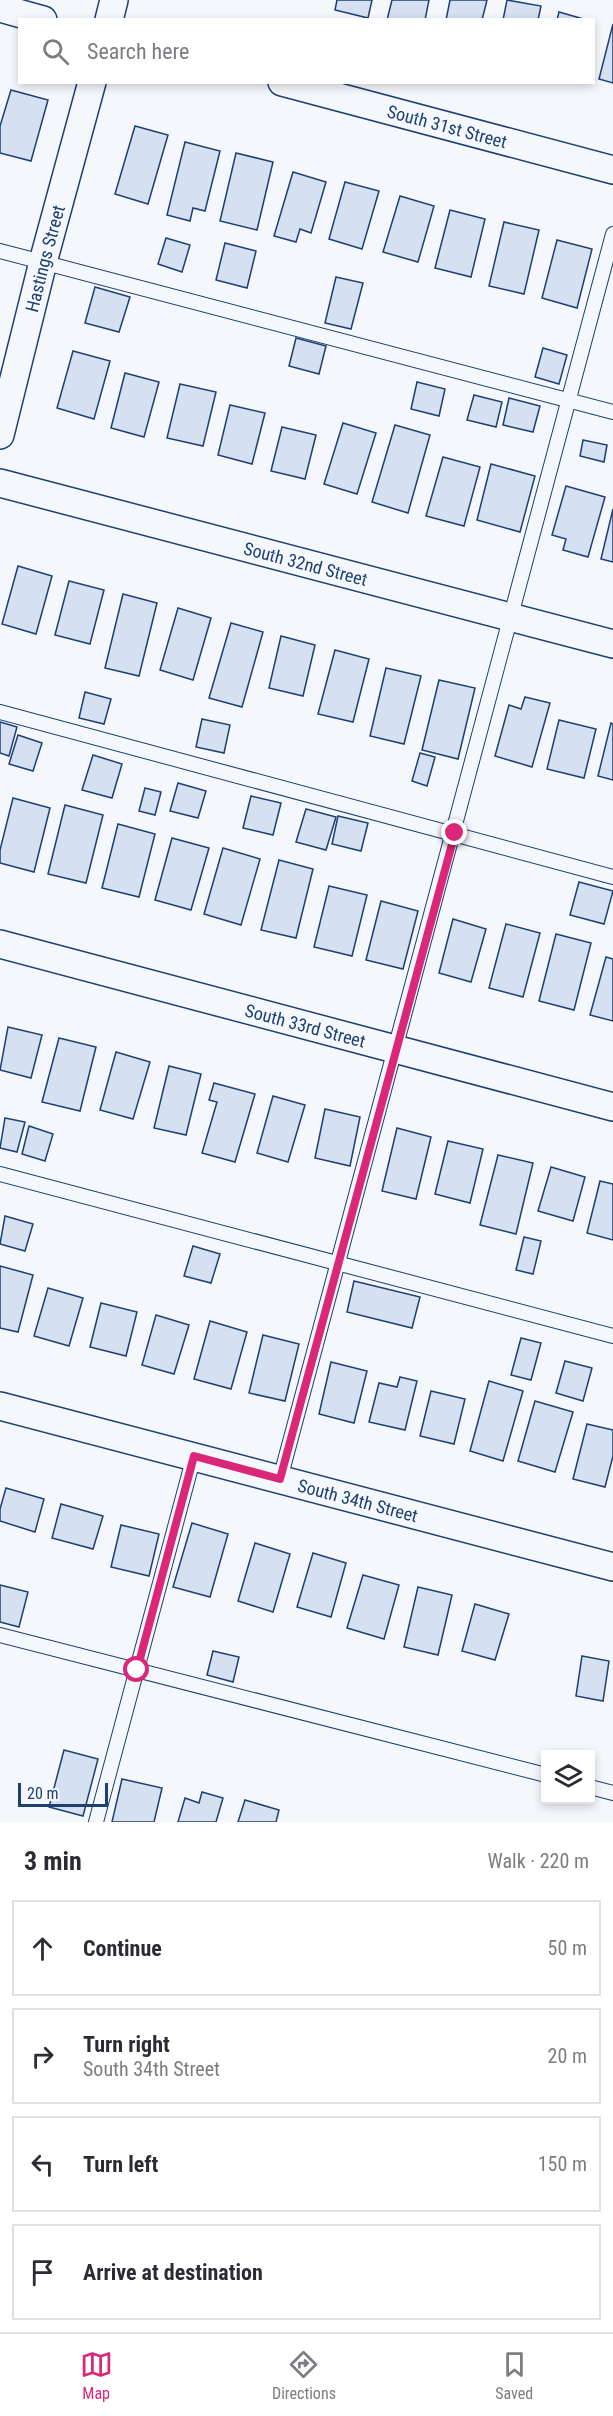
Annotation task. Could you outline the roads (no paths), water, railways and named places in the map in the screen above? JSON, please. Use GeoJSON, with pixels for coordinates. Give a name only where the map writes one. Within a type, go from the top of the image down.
{"type":"FeatureCollection","features":[{"type":"Feature","properties":{"kind":"street"},"geometry":{"type":"LineString","coordinates":[[110,18],[114,0]]}},
{"type":"Feature","properties":{"kind":"street"},"geometry":{"type":"LineString","coordinates":[[0,8],[36,18]]}},
{"type":"Feature","properties":{"kind":"street","name":"Hastings Street"},"geometry":{"type":"LineString","coordinates":[[0,435],[43,262],[91,84]]}},
{"type":"Feature","properties":{"kind":"street","name":"South 31st Street"},"geometry":{"type":"LineString","coordinates":[[290,84],[613,170]]}},
{"type":"Feature","properties":{"kind":"street","name":"South 32nd Street"},"geometry":{"type":"LineString","coordinates":[[0,483],[613,644]]}},
{"type":"Feature","properties":{"kind":"street","name":"South 33rd Street"},"geometry":{"type":"LineString","coordinates":[[0,944],[396,1047],[613,1107]]}},
{"type":"Feature","properties":{"kind":"street","name":"South 34th Street"},"geometry":{"type":"LineString","coordinates":[[0,1406],[613,1567]]}},
{"type":"Feature","properties":{"kind":"lane"},"geometry":{"type":"LineString","coordinates":[[280,1479],[340,1263],[613,234]]}},
{"type":"Feature","properties":{"kind":"lane"},"geometry":{"type":"LineString","coordinates":[[0,250],[613,412]]}},
{"type":"Feature","properties":{"kind":"lane"},"geometry":{"type":"LineString","coordinates":[[0,712],[613,877]]}},
{"type":"Feature","properties":{"kind":"lane"},"geometry":{"type":"LineString","coordinates":[[0,1174],[613,1336]]}},
{"type":"Feature","properties":{"kind":"lane"},"geometry":{"type":"LineString","coordinates":[[96,1822],[194,1456]]}},
{"type":"Feature","properties":{"kind":"lane"},"geometry":{"type":"LineString","coordinates":[[0,1635],[541,1774]]}},
{"type":"Feature","properties":{"kind":"lane"},"geometry":{"type":"LineString","coordinates":[[595,1788],[613,1793]]}}]}
